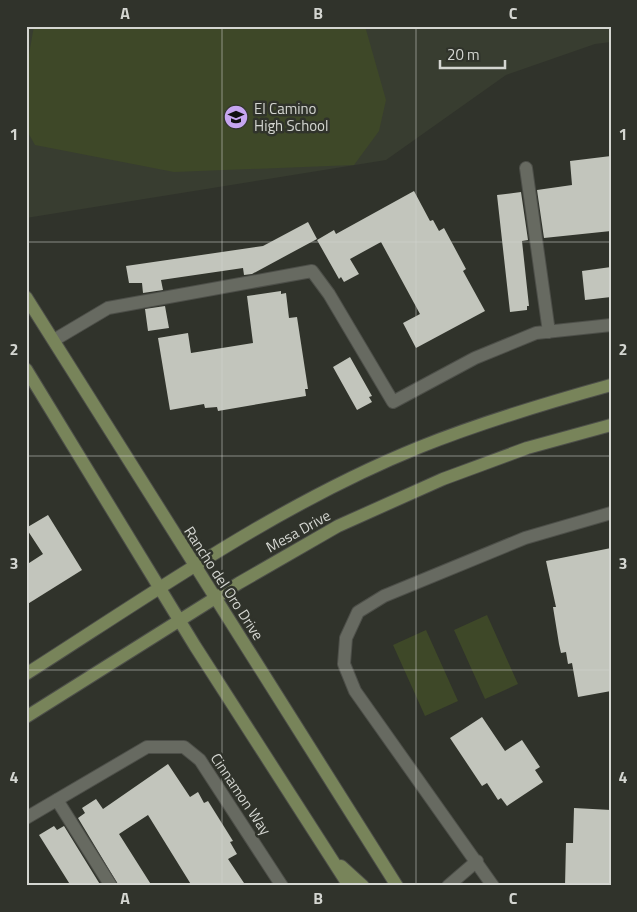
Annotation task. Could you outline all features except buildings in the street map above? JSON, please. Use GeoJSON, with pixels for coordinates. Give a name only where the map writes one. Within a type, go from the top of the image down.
{"type":"FeatureCollection","features":[{"type":"Feature","properties":{"kind":"main road","name":"Rancho del Oro Drive"},"geometry":{"type":"LineString","coordinates":[[26,296],[396,886]]}},
{"type":"Feature","properties":{"kind":"main road"},"geometry":{"type":"LineString","coordinates":[[26,369],[160,588],[349,886]]}},
{"type":"Feature","properties":{"kind":"main road","name":"Mesa Drive"},"geometry":{"type":"LineString","coordinates":[[26,674],[195,566],[333,488],[418,448],[508,414],[611,385]]}},
{"type":"Feature","properties":{"kind":"main road","name":"Mesa Drive"},"geometry":{"type":"LineString","coordinates":[[26,716],[215,598],[338,526],[443,479],[527,448],[611,425]]}},
{"type":"Feature","properties":{"kind":"main road"},"geometry":{"type":"LineString","coordinates":[[328,854],[363,886]]}},
{"type":"Feature","properties":{"kind":"street"},"geometry":{"type":"LineString","coordinates":[[526,168],[549,332]]}},
{"type":"Feature","properties":{"kind":"street"},"geometry":{"type":"LineString","coordinates":[[54,340],[108,308],[312,272],[329,294],[393,402],[476,358],[536,332],[611,325]]}},
{"type":"Feature","properties":{"kind":"street"},"geometry":{"type":"LineString","coordinates":[[493,886],[354,691],[344,664],[346,638],[358,612],[384,596],[525,538],[611,514]]}},
{"type":"Feature","properties":{"kind":"street","name":"Cinnamon Way"},"geometry":{"type":"LineString","coordinates":[[26,818],[147,747],[184,747],[200,760],[282,886]]}},
{"type":"Feature","properties":{"kind":"street"},"geometry":{"type":"LineString","coordinates":[[56,800],[111,886]]}},
{"type":"Feature","properties":{"kind":"street"},"geometry":{"type":"LineString","coordinates":[[448,886],[477,862]]}},
{"type":"Feature","properties":{"kind":"shaded area","name":"El Camino High School"},"geometry":{"type":"Polygon","coordinates":[[[26,26],[611,26],[611,42],[595,44],[506,75],[386,160],[26,218],[26,26]]]}},
{"type":"Feature","properties":{"kind":"green space","name":"El Camino High School"},"geometry":{"type":"Polygon","coordinates":[[[34,26],[365,26],[386,100],[379,131],[354,165],[174,172],[35,145],[26,129],[26,71],[34,26]]]}},
{"type":"Feature","properties":{"kind":"green space"},"geometry":{"type":"Polygon","coordinates":[[[487,615],[518,684],[485,699],[454,630],[487,615]]]}},
{"type":"Feature","properties":{"kind":"green space"},"geometry":{"type":"Polygon","coordinates":[[[426,630],[458,701],[425,716],[393,645],[426,630]]]}},
{"type":"Feature","properties":{"kind":"place","name":"El Camino High School"},"geometry":{"type":"Point","coordinates":[236,117]}}]}
